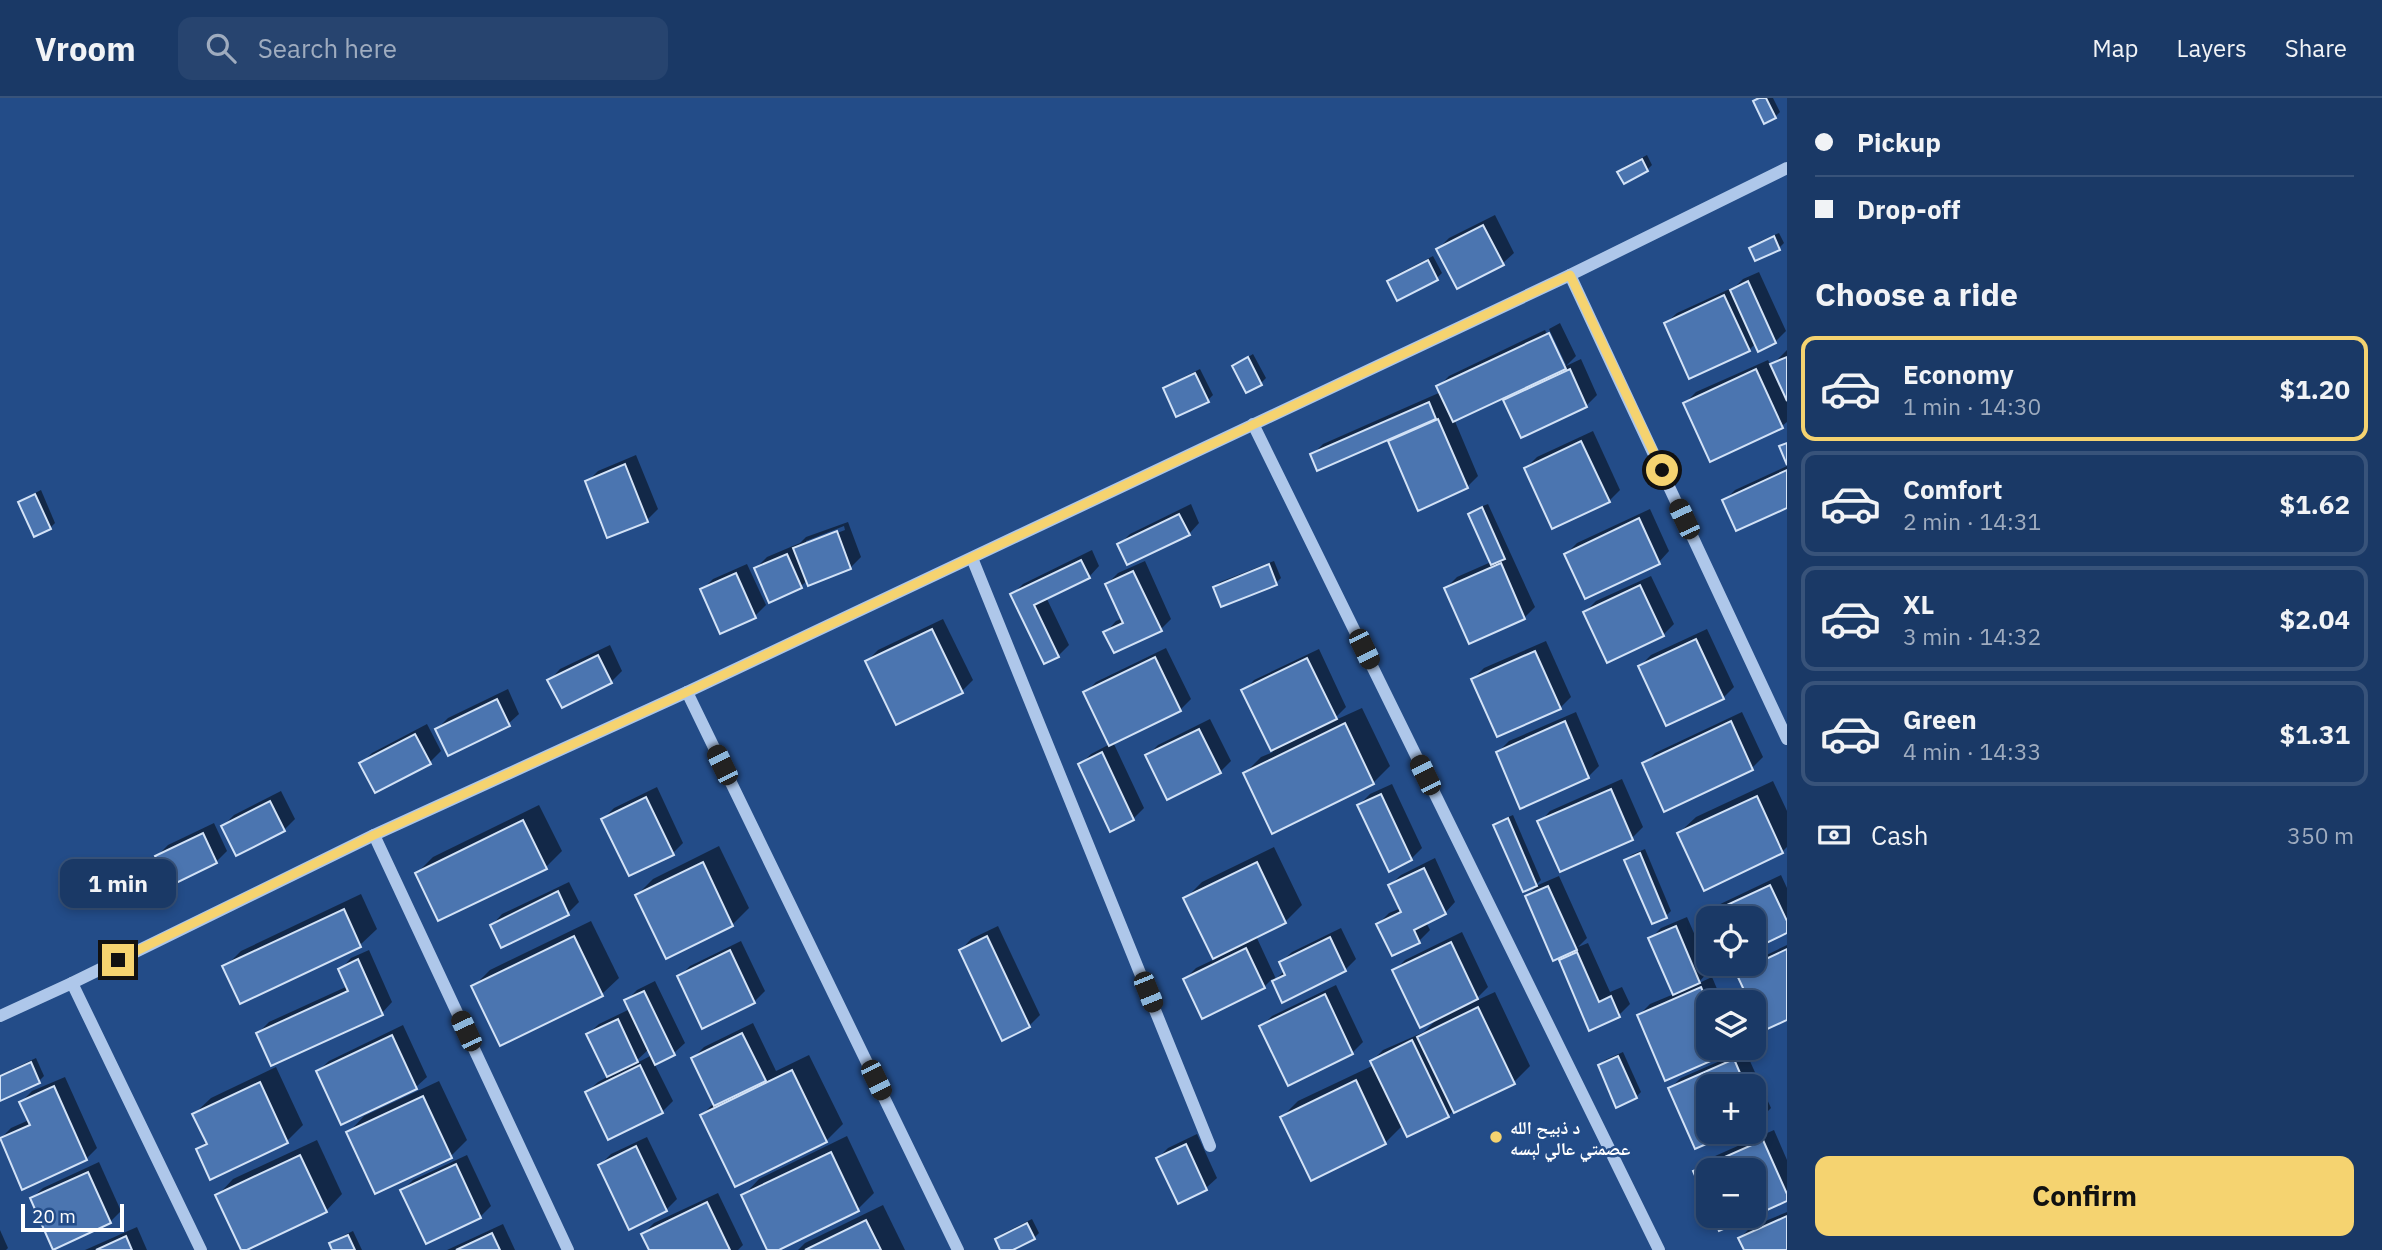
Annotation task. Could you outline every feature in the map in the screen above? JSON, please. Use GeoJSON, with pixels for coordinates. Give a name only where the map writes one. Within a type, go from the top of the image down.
{"type":"FeatureCollection","features":[{"type":"Feature","properties":{"kind":"street"},"geometry":{"type":"LineString","coordinates":[[0,1016],[374,835],[687,692],[1570,275],[1787,168]]}},
{"type":"Feature","properties":{"kind":"street"},"geometry":{"type":"LineString","coordinates":[[1570,275],[1787,739]]}},
{"type":"Feature","properties":{"kind":"street"},"geometry":{"type":"LineString","coordinates":[[1253,424],[1659,1250]]}},
{"type":"Feature","properties":{"kind":"street"},"geometry":{"type":"LineString","coordinates":[[972,558],[1210,1146]]}},
{"type":"Feature","properties":{"kind":"street"},"geometry":{"type":"LineString","coordinates":[[687,692],[958,1250]]}},
{"type":"Feature","properties":{"kind":"street"},"geometry":{"type":"LineString","coordinates":[[374,835],[568,1250]]}},
{"type":"Feature","properties":{"kind":"street"},"geometry":{"type":"LineString","coordinates":[[72,983],[201,1250]]}},
{"type":"Feature","properties":{"kind":"building"},"geometry":{"type":"Polygon","coordinates":[[[1766,98],[1776,118],[1764,124],[1753,101],[1766,98]]]}},
{"type":"Feature","properties":{"kind":"building"},"geometry":{"type":"Polygon","coordinates":[[[1642,159],[1648,171],[1624,184],[1617,172],[1642,159]]]}},
{"type":"Feature","properties":{"kind":"building"},"geometry":{"type":"Polygon","coordinates":[[[1483,225],[1504,265],[1457,289],[1436,249],[1483,225]]]}},
{"type":"Feature","properties":{"kind":"building"},"geometry":{"type":"Polygon","coordinates":[[[1774,236],[1780,250],[1755,261],[1749,248],[1774,236]]]}},
{"type":"Feature","properties":{"kind":"building"},"geometry":{"type":"Polygon","coordinates":[[[1428,260],[1438,280],[1397,301],[1387,281],[1428,260]]]}},
{"type":"Feature","properties":{"kind":"building"},"geometry":{"type":"Polygon","coordinates":[[[1748,281],[1776,343],[1758,352],[1730,290],[1748,281]]]}},
{"type":"Feature","properties":{"kind":"building"},"geometry":{"type":"Polygon","coordinates":[[[1724,295],[1750,351],[1689,379],[1664,323],[1724,295]]]}},
{"type":"Feature","properties":{"kind":"building"},"geometry":{"type":"Polygon","coordinates":[[[1549,333],[1566,369],[1453,422],[1436,386],[1549,333]]]}},
{"type":"Feature","properties":{"kind":"building"},"geometry":{"type":"Polygon","coordinates":[[[1248,357],[1262,385],[1246,393],[1232,366],[1248,357]]]}},
{"type":"Feature","properties":{"kind":"building"},"geometry":{"type":"Polygon","coordinates":[[[1787,357],[1787,401],[1770,364],[1787,357]]]}},
{"type":"Feature","properties":{"kind":"building"},"geometry":{"type":"Polygon","coordinates":[[[1570,369],[1587,407],[1521,438],[1503,400],[1570,369]]]}},
{"type":"Feature","properties":{"kind":"building"},"geometry":{"type":"Polygon","coordinates":[[[1756,369],[1783,428],[1710,462],[1683,403],[1756,369]]]}},
{"type":"Feature","properties":{"kind":"building"},"geometry":{"type":"Polygon","coordinates":[[[1195,373],[1209,402],[1176,417],[1163,388],[1195,373]]]}},
{"type":"Feature","properties":{"kind":"building"},"geometry":{"type":"Polygon","coordinates":[[[1429,402],[1436,419],[1317,471],[1310,454],[1429,402]]]}},
{"type":"Feature","properties":{"kind":"building"},"geometry":{"type":"Polygon","coordinates":[[[1438,419],[1468,488],[1418,511],[1388,441],[1438,419]]]}},
{"type":"Feature","properties":{"kind":"building"},"geometry":{"type":"Polygon","coordinates":[[[1581,441],[1610,502],[1552,529],[1524,468],[1581,441]]]}},
{"type":"Feature","properties":{"kind":"building"},"geometry":{"type":"Polygon","coordinates":[[[1787,443],[1787,465],[1779,446],[1787,443]]]}},
{"type":"Feature","properties":{"kind":"building"},"geometry":{"type":"Polygon","coordinates":[[[625,464],[648,522],[607,538],[585,481],[625,464]]]}},
{"type":"Feature","properties":{"kind":"building"},"geometry":{"type":"Polygon","coordinates":[[[1787,470],[1787,508],[1736,531],[1722,500],[1787,470]]]}},
{"type":"Feature","properties":{"kind":"building"},"geometry":{"type":"Polygon","coordinates":[[[35,494],[51,529],[34,537],[18,502],[35,494]]]}},
{"type":"Feature","properties":{"kind":"building"},"geometry":{"type":"Polygon","coordinates":[[[1482,507],[1505,559],[1491,565],[1468,514],[1482,507]]]}},
{"type":"Feature","properties":{"kind":"building"},"geometry":{"type":"Polygon","coordinates":[[[1179,514],[1190,535],[1127,565],[1117,544],[1179,514]]]}},
{"type":"Feature","properties":{"kind":"building"},"geometry":{"type":"Polygon","coordinates":[[[1639,518],[1660,564],[1585,599],[1564,554],[1639,518]]]}},
{"type":"Feature","properties":{"kind":"building"},"geometry":{"type":"Polygon","coordinates":[[[837,531],[851,569],[808,586],[793,548],[837,531]]]}},
{"type":"Feature","properties":{"kind":"building"},"geometry":{"type":"Polygon","coordinates":[[[787,554],[802,588],[769,603],[754,568],[787,554]]]}},
{"type":"Feature","properties":{"kind":"building"},"geometry":{"type":"Polygon","coordinates":[[[1081,560],[1090,578],[1034,605],[1059,657],[1044,664],[1010,594],[1081,560]]]}},
{"type":"Feature","properties":{"kind":"building"},"geometry":{"type":"Polygon","coordinates":[[[1501,563],[1525,619],[1469,644],[1444,588],[1501,563]]]}},
{"type":"Feature","properties":{"kind":"building"},"geometry":{"type":"Polygon","coordinates":[[[1269,564],[1277,585],[1221,607],[1213,587],[1269,564]]]}},
{"type":"Feature","properties":{"kind":"building"},"geometry":{"type":"Polygon","coordinates":[[[1133,571],[1162,631],[1114,653],[1103,632],[1123,623],[1105,584],[1133,571]]]}},
{"type":"Feature","properties":{"kind":"building"},"geometry":{"type":"Polygon","coordinates":[[[736,573],[756,618],[720,634],[700,589],[736,573]]]}},
{"type":"Feature","properties":{"kind":"building"},"geometry":{"type":"Polygon","coordinates":[[[1640,585],[1664,636],[1607,663],[1583,612],[1640,585]]]}},
{"type":"Feature","properties":{"kind":"building"},"geometry":{"type":"Polygon","coordinates":[[[932,629],[963,693],[896,725],[865,661],[932,629]]]}},
{"type":"Feature","properties":{"kind":"building"},"geometry":{"type":"Polygon","coordinates":[[[1696,639],[1724,699],[1666,726],[1638,666],[1696,639]]]}},
{"type":"Feature","properties":{"kind":"building"},"geometry":{"type":"Polygon","coordinates":[[[1535,651],[1561,709],[1497,737],[1471,679],[1535,651]]]}},
{"type":"Feature","properties":{"kind":"building"},"geometry":{"type":"Polygon","coordinates":[[[598,655],[612,683],[562,708],[547,680],[598,655]]]}},
{"type":"Feature","properties":{"kind":"building"},"geometry":{"type":"Polygon","coordinates":[[[1155,657],[1181,711],[1109,746],[1083,692],[1155,657]]]}},
{"type":"Feature","properties":{"kind":"building"},"geometry":{"type":"Polygon","coordinates":[[[1307,658],[1337,719],[1271,751],[1241,690],[1307,658]]]}},
{"type":"Feature","properties":{"kind":"building"},"geometry":{"type":"Polygon","coordinates":[[[497,699],[510,726],[448,756],[435,729],[497,699]]]}},
{"type":"Feature","properties":{"kind":"building"},"geometry":{"type":"Polygon","coordinates":[[[1565,721],[1589,778],[1520,809],[1496,752],[1565,721]]]}},
{"type":"Feature","properties":{"kind":"building"},"geometry":{"type":"Polygon","coordinates":[[[1731,721],[1753,770],[1664,812],[1642,763],[1731,721]]]}},
{"type":"Feature","properties":{"kind":"building"},"geometry":{"type":"Polygon","coordinates":[[[1345,723],[1374,784],[1272,834],[1243,773],[1345,723]]]}},
{"type":"Feature","properties":{"kind":"building"},"geometry":{"type":"Polygon","coordinates":[[[1199,729],[1221,773],[1167,800],[1145,755],[1199,729]]]}},
{"type":"Feature","properties":{"kind":"building"},"geometry":{"type":"Polygon","coordinates":[[[415,734],[431,764],[375,793],[359,763],[415,734]]]}},
{"type":"Feature","properties":{"kind":"building"},"geometry":{"type":"Polygon","coordinates":[[[1102,752],[1134,820],[1110,832],[1078,764],[1102,752]]]}},
{"type":"Feature","properties":{"kind":"building"},"geometry":{"type":"Polygon","coordinates":[[[1611,789],[1633,840],[1560,872],[1537,821],[1611,789]]]}},
{"type":"Feature","properties":{"kind":"building"},"geometry":{"type":"Polygon","coordinates":[[[1381,794],[1412,860],[1389,872],[1357,805],[1381,794]]]}},
{"type":"Feature","properties":{"kind":"building"},"geometry":{"type":"Polygon","coordinates":[[[1757,796],[1783,853],[1704,891],[1677,833],[1757,796]]]}},
{"type":"Feature","properties":{"kind":"building"},"geometry":{"type":"Polygon","coordinates":[[[646,797],[674,855],[629,876],[601,819],[646,797]]]}},
{"type":"Feature","properties":{"kind":"building"},"geometry":{"type":"Polygon","coordinates":[[[270,801],[285,831],[236,856],[221,826],[270,801]]]}},
{"type":"Feature","properties":{"kind":"building"},"geometry":{"type":"Polygon","coordinates":[[[1508,818],[1537,886],[1523,892],[1493,825],[1508,818]]]}},
{"type":"Feature","properties":{"kind":"building"},"geometry":{"type":"Polygon","coordinates":[[[523,820],[547,869],[438,921],[415,873],[523,820]]]}},
{"type":"Feature","properties":{"kind":"building"},"geometry":{"type":"Polygon","coordinates":[[[203,833],[217,863],[170,886],[155,856],[203,833]]]}},
{"type":"Feature","properties":{"kind":"building"},"geometry":{"type":"Polygon","coordinates":[[[1640,853],[1667,918],[1652,924],[1624,860],[1640,853]]]}},
{"type":"Feature","properties":{"kind":"building"},"geometry":{"type":"Polygon","coordinates":[[[703,862],[733,926],[666,959],[635,895],[703,862]]]}},
{"type":"Feature","properties":{"kind":"building"},"geometry":{"type":"Polygon","coordinates":[[[1257,862],[1286,923],[1213,959],[1183,898],[1257,862]]]}},
{"type":"Feature","properties":{"kind":"building"},"geometry":{"type":"Polygon","coordinates":[[[1424,868],[1446,914],[1414,930],[1420,943],[1392,956],[1376,924],[1401,912],[1388,885],[1424,868]]]}},
{"type":"Feature","properties":{"kind":"building"},"geometry":{"type":"Polygon","coordinates":[[[1770,885],[1787,921],[1787,933],[1766,943],[1766,906],[1725,906],[1770,885]]]}},
{"type":"Feature","properties":{"kind":"building"},"geometry":{"type":"Polygon","coordinates":[[[1548,886],[1577,950],[1553,961],[1525,896],[1548,886]]]}},
{"type":"Feature","properties":{"kind":"building"},"geometry":{"type":"Polygon","coordinates":[[[558,891],[569,915],[501,948],[490,925],[558,891]]]}},
{"type":"Feature","properties":{"kind":"building"},"geometry":{"type":"Polygon","coordinates":[[[344,909],[361,947],[240,1004],[222,966],[344,909]]]}},
{"type":"Feature","properties":{"kind":"building"},"geometry":{"type":"Polygon","coordinates":[[[1676,926],[1700,983],[1673,995],[1648,938],[1676,926]]]}},
{"type":"Feature","properties":{"kind":"building"},"geometry":{"type":"Polygon","coordinates":[[[574,936],[603,996],[500,1046],[471,986],[574,936]]]}},
{"type":"Feature","properties":{"kind":"building"},"geometry":{"type":"Polygon","coordinates":[[[987,936],[1030,1027],[1002,1041],[959,950],[987,936]]]}},
{"type":"Feature","properties":{"kind":"building"},"geometry":{"type":"Polygon","coordinates":[[[1330,937],[1346,971],[1282,1003],[1272,981],[1285,975],[1279,962],[1330,937]]]}},
{"type":"Feature","properties":{"kind":"building"},"geometry":{"type":"Polygon","coordinates":[[[1451,942],[1478,999],[1420,1028],[1392,970],[1451,942]]]}},
{"type":"Feature","properties":{"kind":"building"},"geometry":{"type":"Polygon","coordinates":[[[1246,948],[1265,988],[1202,1019],[1183,979],[1246,948]]]}},
{"type":"Feature","properties":{"kind":"building"},"geometry":{"type":"Polygon","coordinates":[[[1787,949],[1787,1020],[1766,1030],[1766,990],[1744,990],[1737,976],[1766,976],[1766,959],[1787,949]]]}},
{"type":"Feature","properties":{"kind":"building"},"geometry":{"type":"Polygon","coordinates":[[[730,950],[755,1003],[702,1029],[677,976],[730,950]]]}},
{"type":"Feature","properties":{"kind":"building"},"geometry":{"type":"Polygon","coordinates":[[[1577,952],[1599,1002],[1611,996],[1620,1017],[1589,1031],[1559,960],[1577,952]]]}},
{"type":"Feature","properties":{"kind":"building"},"geometry":{"type":"Polygon","coordinates":[[[358,959],[383,1015],[271,1066],[256,1033],[348,991],[338,969],[358,959]]]}},
{"type":"Feature","properties":{"kind":"building"},"geometry":{"type":"Polygon","coordinates":[[[1701,987],[1702,990],[1696,990],[1696,1060],[1713,1060],[1665,1081],[1637,1015],[1701,987]]]}},
{"type":"Feature","properties":{"kind":"building"},"geometry":{"type":"Polygon","coordinates":[[[644,991],[675,1055],[655,1065],[624,1000],[644,991]]]}},
{"type":"Feature","properties":{"kind":"building"},"geometry":{"type":"Polygon","coordinates":[[[1325,994],[1353,1054],[1288,1086],[1259,1026],[1325,994]]]}},
{"type":"Feature","properties":{"kind":"building"},"geometry":{"type":"Polygon","coordinates":[[[1478,1007],[1515,1084],[1454,1113],[1417,1037],[1478,1007]]]}},
{"type":"Feature","properties":{"kind":"building"},"geometry":{"type":"Polygon","coordinates":[[[618,1019],[638,1062],[607,1077],[586,1034],[618,1019]]]}},
{"type":"Feature","properties":{"kind":"building"},"geometry":{"type":"Polygon","coordinates":[[[742,1033],[766,1081],[714,1106],[691,1058],[742,1033]]]}},
{"type":"Feature","properties":{"kind":"building"},"geometry":{"type":"Polygon","coordinates":[[[392,1035],[417,1089],[341,1125],[316,1071],[392,1035]]]}},
{"type":"Feature","properties":{"kind":"building"},"geometry":{"type":"Polygon","coordinates":[[[1412,1040],[1449,1117],[1407,1137],[1370,1061],[1412,1040]]]}},
{"type":"Feature","properties":{"kind":"building"},"geometry":{"type":"Polygon","coordinates":[[[1618,1056],[1637,1098],[1616,1108],[1598,1065],[1618,1056]]]}},
{"type":"Feature","properties":{"kind":"building"},"geometry":{"type":"Polygon","coordinates":[[[1734,1060],[1740,1074],[1700,1074],[1734,1060]]]}},
{"type":"Feature","properties":{"kind":"building"},"geometry":{"type":"Polygon","coordinates":[[[31,1062],[40,1083],[0,1101],[0,1076],[31,1062]]]}},
{"type":"Feature","properties":{"kind":"building"},"geometry":{"type":"Polygon","coordinates":[[[640,1065],[663,1113],[608,1140],[585,1092],[640,1065]]]}},
{"type":"Feature","properties":{"kind":"building"},"geometry":{"type":"Polygon","coordinates":[[[792,1070],[827,1142],[735,1187],[700,1115],[792,1070]]]}},
{"type":"Feature","properties":{"kind":"building"},"geometry":{"type":"Polygon","coordinates":[[[1696,1076],[1696,1144],[1706,1144],[1695,1149],[1668,1088],[1696,1076]]]}},
{"type":"Feature","properties":{"kind":"building"},"geometry":{"type":"Polygon","coordinates":[[[1356,1080],[1386,1144],[1311,1181],[1280,1117],[1356,1080]]]}},
{"type":"Feature","properties":{"kind":"building"},"geometry":{"type":"Polygon","coordinates":[[[260,1082],[288,1143],[210,1180],[196,1149],[207,1144],[192,1114],[260,1082]]]}},
{"type":"Feature","properties":{"kind":"building"},"geometry":{"type":"Polygon","coordinates":[[[54,1086],[87,1160],[22,1190],[0,1138],[30,1125],[19,1102],[54,1086]]]}},
{"type":"Feature","properties":{"kind":"building"},"geometry":{"type":"Polygon","coordinates":[[[423,1096],[452,1158],[375,1194],[346,1132],[423,1096]]]}},
{"type":"Feature","properties":{"kind":"building"},"geometry":{"type":"Polygon","coordinates":[[[1186,1144],[1207,1190],[1178,1204],[1156,1158],[1186,1144]]]}},
{"type":"Feature","properties":{"kind":"building"},"geometry":{"type":"Polygon","coordinates":[[[1754,1144],[1765,1144],[1787,1194],[1787,1201],[1766,1211],[1766,1158],[1722,1158],[1754,1144]]]}},
{"type":"Feature","properties":{"kind":"building"},"geometry":{"type":"Polygon","coordinates":[[[636,1146],[667,1211],[629,1230],[598,1165],[636,1146]]]}},
{"type":"Feature","properties":{"kind":"building"},"geometry":{"type":"Polygon","coordinates":[[[831,1152],[859,1211],[779,1250],[767,1250],[741,1195],[831,1152]]]}},
{"type":"Feature","properties":{"kind":"building"},"geometry":{"type":"Polygon","coordinates":[[[300,1155],[327,1212],[247,1250],[241,1250],[215,1195],[300,1155]]]}},
{"type":"Feature","properties":{"kind":"building"},"geometry":{"type":"Polygon","coordinates":[[[456,1164],[481,1218],[426,1244],[400,1190],[456,1164]]]}},
{"type":"Feature","properties":{"kind":"building"},"geometry":{"type":"Polygon","coordinates":[[[88,1172],[111,1223],[53,1250],[30,1198],[88,1172]]]}},
{"type":"Feature","properties":{"kind":"building"},"geometry":{"type":"Polygon","coordinates":[[[707,1202],[730,1250],[649,1250],[641,1234],[707,1202]]]}},
{"type":"Feature","properties":{"kind":"building"},"geometry":{"type":"Polygon","coordinates":[[[1787,1216],[1787,1250],[1744,1250],[1738,1238],[1766,1228],[1766,1225],[1787,1216]]]}},
{"type":"Feature","properties":{"kind":"building"},"geometry":{"type":"Polygon","coordinates":[[[866,1220],[881,1250],[805,1250],[866,1220]]]}},
{"type":"Feature","properties":{"kind":"building"},"geometry":{"type":"Polygon","coordinates":[[[1027,1223],[1035,1239],[1013,1250],[1000,1250],[995,1239],[1027,1223]]]}},
{"type":"Feature","properties":{"kind":"building"},"geometry":{"type":"Polygon","coordinates":[[[492,1233],[500,1250],[456,1250],[492,1233]]]}},
{"type":"Feature","properties":{"kind":"building"},"geometry":{"type":"Polygon","coordinates":[[[348,1235],[355,1250],[332,1250],[329,1243],[348,1235]]]}},
{"type":"Feature","properties":{"kind":"building"},"geometry":{"type":"Polygon","coordinates":[[[126,1236],[132,1250],[96,1250],[126,1236]]]}},
{"type":"Feature","properties":{"kind":"place","name":"د ذبیح الله عصمتي عالي لېسه"},"geometry":{"type":"Point","coordinates":[1496,1137]}},
{"type":"Feature","properties":{"kind":"route"},"geometry":{"type":"LineString","coordinates":[[118,960],[374,835],[687,692],[1570,275],[1662,470]]}}]}
